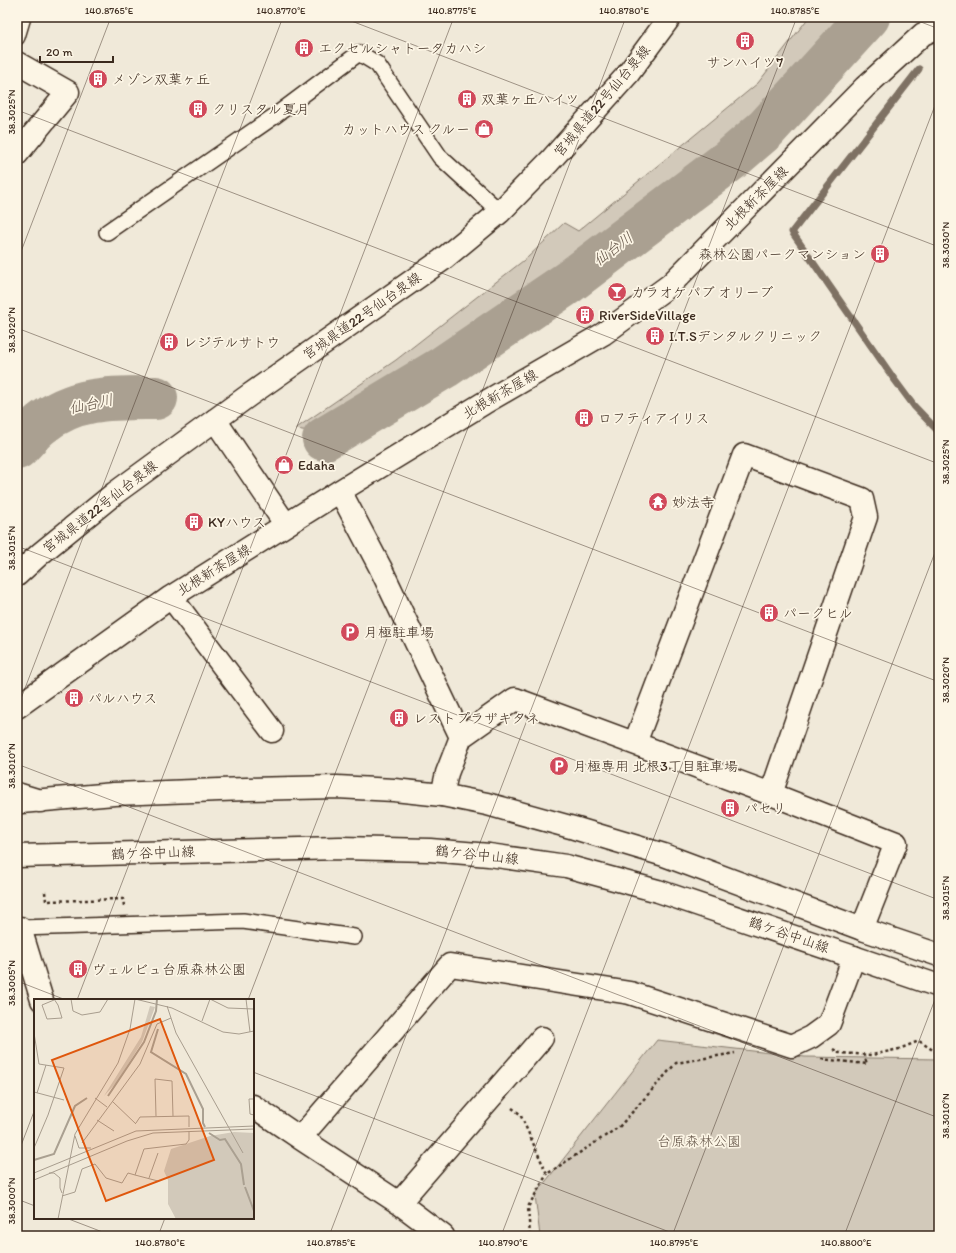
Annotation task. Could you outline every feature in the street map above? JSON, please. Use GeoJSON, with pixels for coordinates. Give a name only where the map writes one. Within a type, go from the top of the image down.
{"type":"FeatureCollection","features":[{"type":"Feature","properties":{"kind":"street","name":"宮城県道22号仙台泉線"},"geometry":{"type":"LineString","coordinates":[[17,575],[40,554],[116,493],[248,396],[442,260],[500,212],[549,162],[628,74],[670,17]]}},
{"type":"Feature","properties":{"kind":"street","name":"北根新茶屋線"},"geometry":{"type":"LineString","coordinates":[[17,707],[171,598],[340,491],[484,403],[603,334],[670,285],[866,87],[923,34],[939,27]]}},
{"type":"Feature","properties":{"kind":"street"},"geometry":{"type":"LineString","coordinates":[[17,63],[68,92],[17,154]]}},
{"type":"Feature","properties":{"kind":"street"},"geometry":{"type":"LineString","coordinates":[[215,420],[286,525]]}},
{"type":"Feature","properties":{"kind":"street"},"geometry":{"type":"LineString","coordinates":[[635,743],[744,455],[862,499],[866,517],[771,794]]}},
{"type":"Feature","properties":{"kind":"street"},"geometry":{"type":"LineString","coordinates":[[340,491],[380,567],[461,737]]}},
{"type":"Feature","properties":{"kind":"street"},"geometry":{"type":"LineString","coordinates":[[171,598],[272,731]]}},
{"type":"Feature","properties":{"kind":"street"},"geometry":{"type":"LineString","coordinates":[[442,795],[446,773],[461,737],[515,699],[771,794],[896,843],[862,929]]}},
{"type":"Feature","properties":{"kind":"street"},"geometry":{"type":"LineString","coordinates":[[17,802],[114,794],[336,787],[394,790],[442,795],[487,804],[664,855],[862,929],[939,955]]}},
{"type":"Feature","properties":{"kind":"street"},"geometry":{"type":"LineString","coordinates":[[17,794],[40,801]]}},
{"type":"Feature","properties":{"kind":"street","name":"鶴ケ谷中山線"},"geometry":{"type":"LineString","coordinates":[[17,856],[340,848],[430,850],[489,855],[566,866],[658,891],[939,986]]}},
{"type":"Feature","properties":{"kind":"street"},"geometry":{"type":"LineString","coordinates":[[18,928],[42,999]]}},
{"type":"Feature","properties":{"kind":"street"},"geometry":{"type":"LineString","coordinates":[[300,1138],[450,965],[630,993],[792,1046],[811,1037],[829,1024],[854,957]]}},
{"type":"Feature","properties":{"kind":"street"},"geometry":{"type":"LineString","coordinates":[[399,1203],[542,1038]]}},
{"type":"Feature","properties":{"kind":"street"},"geometry":{"type":"LineString","coordinates":[[254,1107],[399,1203],[443,1236]]}},
{"type":"Feature","properties":{"kind":"lane"},"geometry":{"type":"LineString","coordinates":[[17,37],[23,17]]}},
{"type":"Feature","properties":{"kind":"lane"},"geometry":{"type":"LineString","coordinates":[[107,232],[276,115],[359,53],[377,64],[440,157],[500,212]]}},
{"type":"Feature","properties":{"kind":"lane"},"geometry":{"type":"LineString","coordinates":[[18,928],[243,921],[354,937]]}},
{"type":"Feature","properties":{"kind":"path"},"geometry":{"type":"LineString","coordinates":[[828,1046],[838,1053],[872,1055],[899,1049],[919,1041],[939,1054]]}},
{"type":"Feature","properties":{"kind":"path"},"geometry":{"type":"LineString","coordinates":[[530,1236],[528,1207],[547,1174],[619,1127],[676,1063],[737,1053]]}},
{"type":"Feature","properties":{"kind":"path"},"geometry":{"type":"LineString","coordinates":[[814,1059],[867,1064],[864,1055]]}},
{"type":"Feature","properties":{"kind":"path"},"geometry":{"type":"LineString","coordinates":[[495,1093],[520,1114],[547,1174]]}},
{"type":"Feature","properties":{"kind":"green space"},"geometry":{"type":"Polygon","coordinates":[[[809,17],[856,17],[752,125],[564,277],[440,362],[325,433],[295,429],[396,360],[528,257],[564,223],[578,231],[758,83],[809,17]]]}},
{"type":"Feature","properties":{"kind":"green space","name":"台原森林公園"},"geometry":{"type":"Polygon","coordinates":[[[657,1040],[805,1057],[939,1059],[939,1236],[540,1236],[535,1195],[657,1040]]]}},
{"type":"Feature","properties":{"kind":"waterway","name":"仙台川"},"geometry":{"type":"LineString","coordinates":[[324,439],[444,367],[569,282],[730,160],[766,129],[868,17]]}},
{"type":"Feature","properties":{"kind":"waterway"},"geometry":{"type":"LineString","coordinates":[[919,69],[792,232],[894,379],[914,406],[939,432]]}},
{"type":"Feature","properties":{"kind":"waterway","name":"仙台川"},"geometry":{"type":"LineString","coordinates":[[17,448],[41,424],[68,408],[96,400],[156,398]]}},
{"type":"Feature","properties":{"kind":"place","name":"サンハイツ7"},"geometry":{"type":"Point","coordinates":[745,41]}},
{"type":"Feature","properties":{"kind":"place","name":"エクセルシャトータカハシ"},"geometry":{"type":"Point","coordinates":[304,48]}},
{"type":"Feature","properties":{"kind":"place","name":"メゾン双葉ヶ丘"},"geometry":{"type":"Point","coordinates":[98,79]}},
{"type":"Feature","properties":{"kind":"place","name":"双葉ヶ丘ハイツ"},"geometry":{"type":"Point","coordinates":[467,99]}},
{"type":"Feature","properties":{"kind":"place","name":"クリスタル夏月"},"geometry":{"type":"Point","coordinates":[198,109]}},
{"type":"Feature","properties":{"kind":"place","name":"カットハウス クルー"},"geometry":{"type":"Point","coordinates":[484,129]}},
{"type":"Feature","properties":{"kind":"place","name":"森林公園パークマンション"},"geometry":{"type":"Point","coordinates":[880,254]}},
{"type":"Feature","properties":{"kind":"place","name":"カラオケパブ オリーブ"},"geometry":{"type":"Point","coordinates":[617,292]}},
{"type":"Feature","properties":{"kind":"place","name":"RiverSideVillage"},"geometry":{"type":"Point","coordinates":[585,315]}},
{"type":"Feature","properties":{"kind":"place","name":"I.T.Sデンタルクリニック"},"geometry":{"type":"Point","coordinates":[655,336]}},
{"type":"Feature","properties":{"kind":"place","name":"レジテルサトウ"},"geometry":{"type":"Point","coordinates":[169,342]}},
{"type":"Feature","properties":{"kind":"place","name":"ロフティアイリス"},"geometry":{"type":"Point","coordinates":[584,418]}},
{"type":"Feature","properties":{"kind":"place","name":"Edaha"},"geometry":{"type":"Point","coordinates":[284,465]}},
{"type":"Feature","properties":{"kind":"place","name":"妙法寺"},"geometry":{"type":"Point","coordinates":[658,502]}},
{"type":"Feature","properties":{"kind":"place","name":"KYハウス"},"geometry":{"type":"Point","coordinates":[194,522]}},
{"type":"Feature","properties":{"kind":"place","name":"パークヒル"},"geometry":{"type":"Point","coordinates":[769,613]}},
{"type":"Feature","properties":{"kind":"place","name":"月極駐車場"},"geometry":{"type":"Point","coordinates":[350,632]}},
{"type":"Feature","properties":{"kind":"place","name":"パルハウス"},"geometry":{"type":"Point","coordinates":[74,698]}},
{"type":"Feature","properties":{"kind":"place","name":"レストプラザキタネ"},"geometry":{"type":"Point","coordinates":[399,718]}},
{"type":"Feature","properties":{"kind":"place","name":"月極専用 北根3丁目駐車場"},"geometry":{"type":"Point","coordinates":[559,766]}},
{"type":"Feature","properties":{"kind":"place","name":"パセリ"},"geometry":{"type":"Point","coordinates":[730,808]}},
{"type":"Feature","properties":{"kind":"place","name":"ヴェルビュ台原森林公園"},"geometry":{"type":"Point","coordinates":[78,969]}}]}
